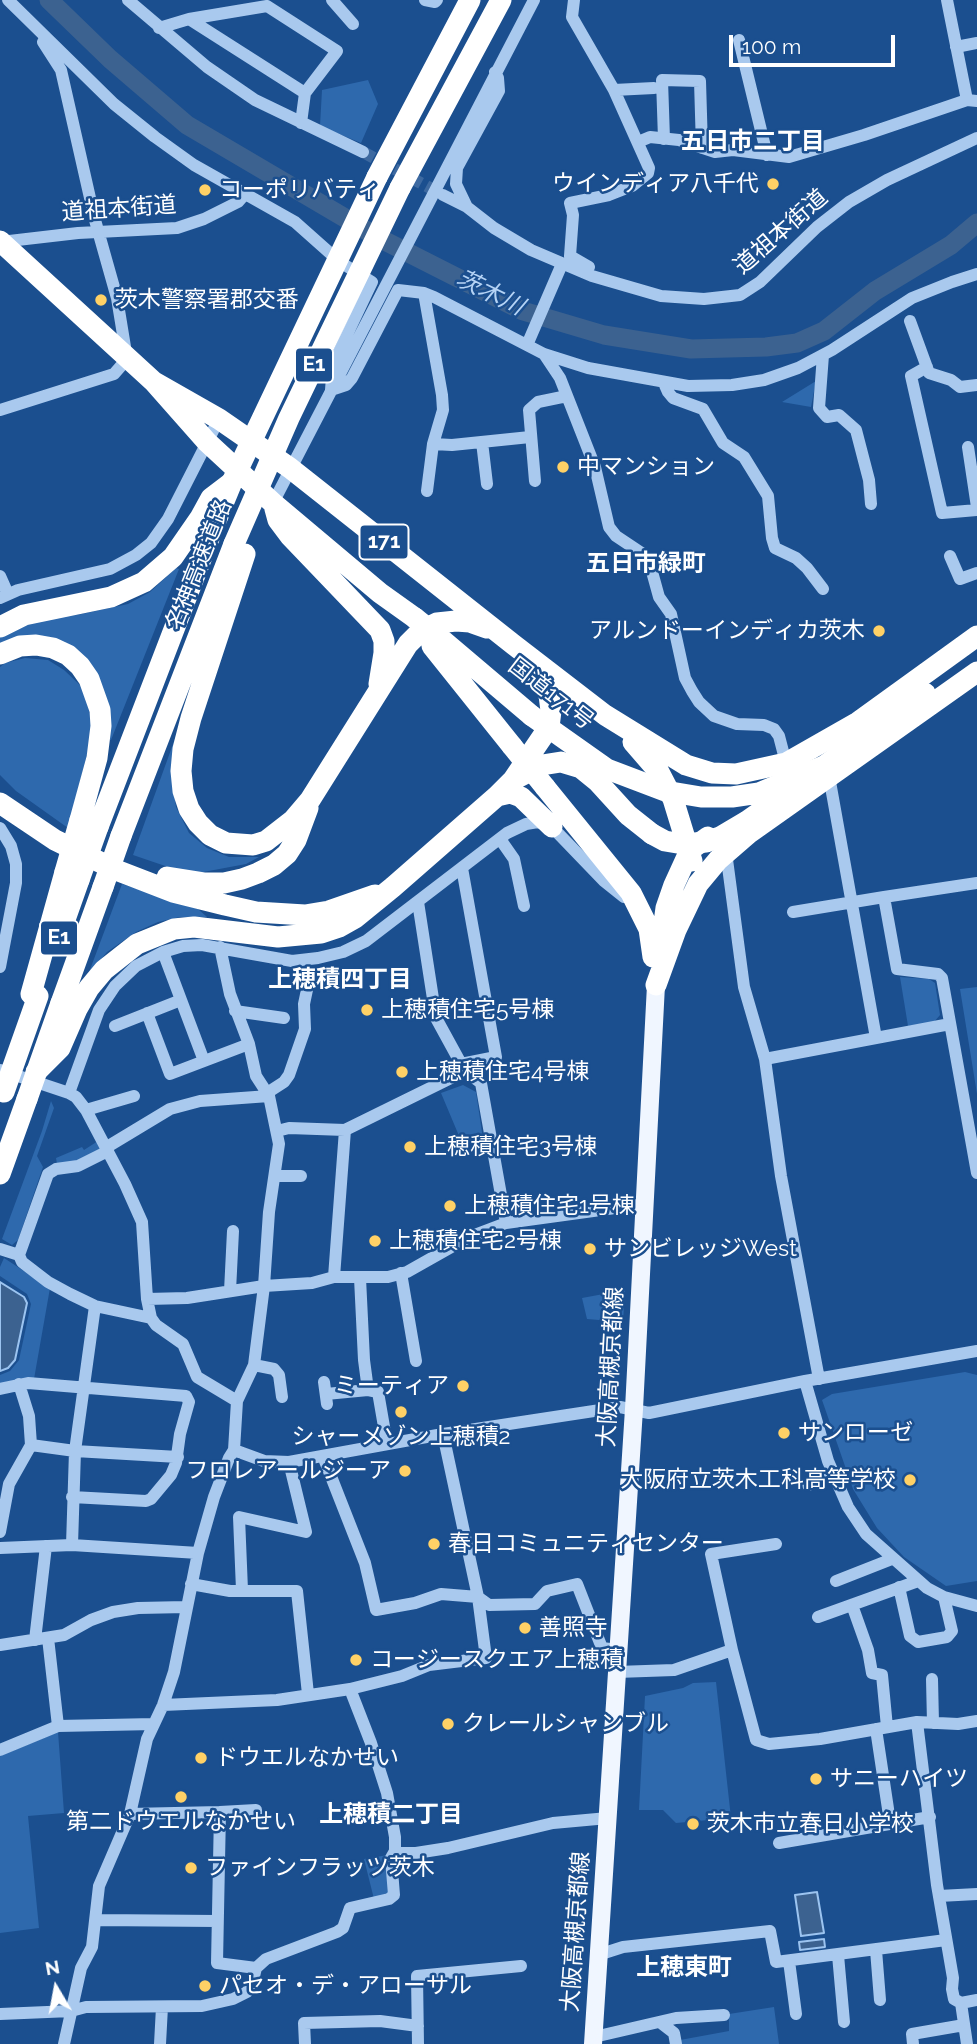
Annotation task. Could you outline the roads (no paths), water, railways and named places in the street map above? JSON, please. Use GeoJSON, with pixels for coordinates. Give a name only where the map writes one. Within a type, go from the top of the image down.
{"type":"FeatureCollection","features":[{"type":"Feature","properties":{"kind":"highway","name":"名神高速道路"},"geometry":{"type":"LineString","coordinates":[[2,1087],[89,823],[207,523],[232,482],[377,177],[470,0]]}},
{"type":"Feature","properties":{"kind":"highway","name":"名神高速道路"},"geometry":{"type":"LineString","coordinates":[[0,1174],[36,1072],[69,1006],[103,887],[121,836],[239,549],[289,418],[400,188],[501,0]]}},
{"type":"Feature","properties":{"kind":"highway","name":"国道171号"},"geometry":{"type":"LineString","coordinates":[[0,242],[154,382],[207,442],[273,503],[436,642],[532,716],[607,769],[665,791],[701,797],[733,797],[759,793],[826,771],[925,693],[977,657]]}},
{"type":"Feature","properties":{"kind":"highway","name":"国道171号"},"geometry":{"type":"LineString","coordinates":[[154,382],[219,419],[290,468],[605,715],[686,765],[712,773],[736,774],[786,763],[858,722],[977,636]]}},
{"type":"Feature","properties":{"kind":"highway"},"geometry":{"type":"LineString","coordinates":[[273,503],[278,520],[290,536],[380,631],[384,641],[384,653],[377,693]]}},
{"type":"Feature","properties":{"kind":"highway"},"geometry":{"type":"LineString","coordinates":[[0,626],[24,615],[93,601],[128,590],[159,570],[207,523]]}},
{"type":"Feature","properties":{"kind":"highway"},"geometry":{"type":"LineString","coordinates":[[69,1006],[104,970],[138,944],[174,929],[194,927],[278,937],[321,933],[355,918],[498,796],[513,780],[549,727],[549,695],[540,678],[506,639],[470,622],[437,623],[421,631],[408,644],[310,800],[279,833],[266,841],[240,845],[226,843],[210,835],[189,809],[183,791],[183,750],[239,549]]}},
{"type":"Feature","properties":{"kind":"highway"},"geometry":{"type":"LineString","coordinates":[[436,642],[512,746],[632,893],[652,942],[656,985]]}},
{"type":"Feature","properties":{"kind":"highway"},"geometry":{"type":"LineString","coordinates":[[0,654],[20,646],[53,648],[68,655],[89,679],[100,710],[101,726],[89,823]]}},
{"type":"Feature","properties":{"kind":"highway"},"geometry":{"type":"LineString","coordinates":[[513,780],[542,765],[561,762],[581,768],[652,835],[665,841],[683,844],[706,842],[747,821],[977,672]]}},
{"type":"Feature","properties":{"kind":"highway"},"geometry":{"type":"LineString","coordinates":[[605,715],[645,754],[659,772],[676,807],[698,884]]}},
{"type":"Feature","properties":{"kind":"highway"},"geometry":{"type":"LineString","coordinates":[[656,985],[667,908],[690,850],[806,766],[858,722]]}},
{"type":"Feature","properties":{"kind":"highway"},"geometry":{"type":"LineString","coordinates":[[656,985],[676,930],[698,884],[726,852],[826,771]]}},
{"type":"Feature","properties":{"kind":"highway"},"geometry":{"type":"LineString","coordinates":[[0,788],[37,817],[65,834],[164,876],[205,883],[242,879],[274,865],[287,854],[296,840],[310,800]]}},
{"type":"Feature","properties":{"kind":"highway"},"geometry":{"type":"LineString","coordinates":[[498,796],[510,793],[521,797],[552,827]]}},
{"type":"Feature","properties":{"kind":"highway"},"geometry":{"type":"LineString","coordinates":[[0,803],[55,840],[116,870],[173,892],[256,912],[305,915],[329,911],[393,887]]}},
{"type":"Feature","properties":{"kind":"main road","name":"大阪高槻京都線"},"geometry":{"type":"LineString","coordinates":[[594,2040],[634,1409],[656,985]]}},
{"type":"Feature","properties":{"kind":"street"},"geometry":{"type":"LineString","coordinates":[[8,0],[114,104],[155,137],[194,165],[295,222],[340,262],[372,282],[333,364],[331,390]]}},
{"type":"Feature","properties":{"kind":"street"},"geometry":{"type":"LineString","coordinates":[[128,0],[206,67],[255,100],[363,152]]}},
{"type":"Feature","properties":{"kind":"street"},"geometry":{"type":"LineString","coordinates":[[332,0],[353,24]]}},
{"type":"Feature","properties":{"kind":"street"},"geometry":{"type":"LineString","coordinates":[[273,503],[534,0]]}},
{"type":"Feature","properties":{"kind":"street"},"geometry":{"type":"LineString","coordinates":[[574,0],[572,17],[614,90],[649,168],[648,173],[632,186],[609,195],[570,203],[573,215],[570,256],[634,289]]}},
{"type":"Feature","properties":{"kind":"street"},"geometry":{"type":"LineString","coordinates":[[638,142],[650,137],[679,140],[715,152],[733,150],[789,157],[972,100],[956,47],[947,0]]}},
{"type":"Feature","properties":{"kind":"street"},"geometry":{"type":"LineString","coordinates":[[159,28],[189,19],[267,6],[337,51],[305,93],[301,123]]}},
{"type":"Feature","properties":{"kind":"street"},"geometry":{"type":"LineString","coordinates":[[189,19],[305,93]]}},
{"type":"Feature","properties":{"kind":"street"},"geometry":{"type":"LineString","coordinates":[[0,410],[114,374],[127,359],[117,298],[98,232],[61,70],[36,30]]}},
{"type":"Feature","properties":{"kind":"street"},"geometry":{"type":"LineString","coordinates":[[739,40],[767,155]]}},
{"type":"Feature","properties":{"kind":"street"},"geometry":{"type":"LineString","coordinates":[[956,47],[977,43]]}},
{"type":"Feature","properties":{"kind":"street"},"geometry":{"type":"LineString","coordinates":[[467,207],[456,184],[457,168],[499,90],[495,72]]}},
{"type":"Feature","properties":{"kind":"street"},"geometry":{"type":"LineString","coordinates":[[664,139],[662,80],[700,81],[702,148]]}},
{"type":"Feature","properties":{"kind":"street"},"geometry":{"type":"LineString","coordinates":[[614,90],[654,88]]}},
{"type":"Feature","properties":{"kind":"street","name":"道祖本街道"},"geometry":{"type":"LineString","coordinates":[[443,195],[561,266],[662,296],[704,299],[740,295],[761,282],[817,227],[849,202],[887,180],[977,138]]}},
{"type":"Feature","properties":{"kind":"street","name":"道祖本街道"},"geometry":{"type":"LineString","coordinates":[[0,242],[98,232],[162,230],[192,224],[238,202],[245,194]]}},
{"type":"Feature","properties":{"kind":"street"},"geometry":{"type":"LineString","coordinates":[[528,343],[561,266]]}},
{"type":"Feature","properties":{"kind":"street"},"geometry":{"type":"LineString","coordinates":[[331,390],[346,385],[352,378],[398,290],[424,293],[528,343],[544,354],[589,368],[664,383],[699,386],[764,380],[798,368],[912,298],[977,274]]}},
{"type":"Feature","properties":{"kind":"street"},"geometry":{"type":"LineString","coordinates":[[424,293],[443,410],[433,444],[427,491]]}},
{"type":"Feature","properties":{"kind":"street"},"geometry":{"type":"LineString","coordinates":[[910,321],[929,373],[951,380],[960,387],[977,385]]}},
{"type":"Feature","properties":{"kind":"street"},"geometry":{"type":"LineString","coordinates":[[544,354],[560,378],[595,467],[609,527],[616,536],[637,548],[648,562],[659,597],[671,614],[685,678],[692,691],[714,716],[737,724],[764,725],[774,729],[779,736],[786,763]]}},
{"type":"Feature","properties":{"kind":"street"},"geometry":{"type":"LineString","coordinates":[[823,355],[819,408],[827,417],[839,415],[856,430],[869,481],[871,504]]}},
{"type":"Feature","properties":{"kind":"street"},"geometry":{"type":"LineString","coordinates":[[927,367],[911,376],[942,513],[977,508],[968,447]]}},
{"type":"Feature","properties":{"kind":"street"},"geometry":{"type":"LineString","coordinates":[[664,383],[673,398],[703,409],[723,443],[744,457],[768,496],[775,548],[796,558],[823,589]]}},
{"type":"Feature","properties":{"kind":"street"},"geometry":{"type":"LineString","coordinates":[[535,481],[528,410],[538,402],[567,396]]}},
{"type":"Feature","properties":{"kind":"street"},"geometry":{"type":"LineString","coordinates":[[0,576],[4,596],[110,569],[136,555],[151,543],[168,519],[219,419]]}},
{"type":"Feature","properties":{"kind":"street"},"geometry":{"type":"LineString","coordinates":[[433,444],[452,445],[530,437]]}},
{"type":"Feature","properties":{"kind":"street"},"geometry":{"type":"LineString","coordinates":[[482,442],[487,484]]}},
{"type":"Feature","properties":{"kind":"street"},"geometry":{"type":"LineString","coordinates":[[950,556],[960,579],[977,572]]}},
{"type":"Feature","properties":{"kind":"street"},"geometry":{"type":"LineString","coordinates":[[826,771],[876,1038]]}},
{"type":"Feature","properties":{"kind":"street"},"geometry":{"type":"LineString","coordinates":[[69,1093],[99,1010],[115,986],[136,966],[163,952],[183,946],[220,947],[292,961],[342,952],[366,941],[500,839],[526,824],[538,822],[552,827],[604,881],[635,906],[643,917]]}},
{"type":"Feature","properties":{"kind":"street"},"geometry":{"type":"LineString","coordinates":[[0,828],[11,846],[16,864],[16,883],[0,966]]}},
{"type":"Feature","properties":{"kind":"street"},"geometry":{"type":"LineString","coordinates":[[500,839],[514,859],[524,905]]}},
{"type":"Feature","properties":{"kind":"street"},"geometry":{"type":"LineString","coordinates":[[726,852],[744,987],[765,1059],[780,1176],[819,1379]]}},
{"type":"Feature","properties":{"kind":"street"},"geometry":{"type":"LineString","coordinates":[[277,1130],[345,1130],[463,1068],[495,1057],[477,926],[462,868]]}},
{"type":"Feature","properties":{"kind":"street"},"geometry":{"type":"LineString","coordinates":[[793,912],[977,883]]}},
{"type":"Feature","properties":{"kind":"street"},"geometry":{"type":"LineString","coordinates":[[884,897],[897,969],[938,974],[942,978],[977,1173]]}},
{"type":"Feature","properties":{"kind":"street"},"geometry":{"type":"LineString","coordinates":[[418,902],[436,1018],[463,1068],[481,1083],[506,1223]]}},
{"type":"Feature","properties":{"kind":"street"},"geometry":{"type":"LineString","coordinates":[[64,2044],[81,1968],[92,1947],[99,1886],[130,1814],[142,1758],[163,1705],[177,1659],[198,1553],[214,1497],[234,1450],[237,1401],[254,1365],[264,1286],[267,1227],[279,1154],[277,1130],[268,1094],[256,1076],[249,1044],[235,1010],[220,947]]}},
{"type":"Feature","properties":{"kind":"street"},"geometry":{"type":"LineString","coordinates":[[163,952],[204,1061]]}},
{"type":"Feature","properties":{"kind":"street"},"geometry":{"type":"LineString","coordinates":[[151,1318],[94,1306],[48,1282],[22,1262],[19,1255],[48,1174],[56,1169],[78,1166],[170,1109],[209,1100],[268,1094],[289,1075],[305,1028],[304,1004],[308,985]]}},
{"type":"Feature","properties":{"kind":"street"},"geometry":{"type":"LineString","coordinates":[[115,1026],[181,1000]]}},
{"type":"Feature","properties":{"kind":"street"},"geometry":{"type":"LineString","coordinates":[[235,1010],[284,1018]]}},
{"type":"Feature","properties":{"kind":"street"},"geometry":{"type":"LineString","coordinates":[[147,1013],[170,1074],[249,1044]]}},
{"type":"Feature","properties":{"kind":"street"},"geometry":{"type":"LineString","coordinates":[[765,1059],[950,1024]]}},
{"type":"Feature","properties":{"kind":"street"},"geometry":{"type":"LineString","coordinates":[[2,1087],[69,1093],[76,1097],[86,1110],[108,1149],[142,1222],[146,1299],[151,1318],[156,1325],[183,1344],[197,1377],[237,1401]]}},
{"type":"Feature","properties":{"kind":"street"},"geometry":{"type":"LineString","coordinates":[[86,1110],[134,1096]]}},
{"type":"Feature","properties":{"kind":"street"},"geometry":{"type":"LineString","coordinates":[[334,1277],[345,1130]]}},
{"type":"Feature","properties":{"kind":"street"},"geometry":{"type":"LineString","coordinates":[[275,1176],[301,1176]]}},
{"type":"Feature","properties":{"kind":"street"},"geometry":{"type":"LineString","coordinates":[[146,1299],[187,1298],[264,1286],[312,1283],[334,1277],[360,1278],[401,1273],[469,1237],[506,1223],[644,1204]]}},
{"type":"Feature","properties":{"kind":"street"},"geometry":{"type":"LineString","coordinates":[[230,1291],[233,1231]]}},
{"type":"Feature","properties":{"kind":"street"},"geometry":{"type":"LineString","coordinates":[[0,1249],[19,1255]]}},
{"type":"Feature","properties":{"kind":"street"},"geometry":{"type":"LineString","coordinates":[[401,1273],[416,1361]]}},
{"type":"Feature","properties":{"kind":"street"},"geometry":{"type":"LineString","coordinates":[[360,1278],[368,1390]]}},
{"type":"Feature","properties":{"kind":"street"},"geometry":{"type":"LineString","coordinates":[[72,1545],[75,1451],[94,1306]]}},
{"type":"Feature","properties":{"kind":"street"},"geometry":{"type":"LineString","coordinates":[[234,1450],[264,1461],[289,1462],[443,1434],[620,1407],[649,1413],[805,1381],[977,1351]]}},
{"type":"Feature","properties":{"kind":"street"},"geometry":{"type":"LineString","coordinates":[[254,1365],[274,1370],[279,1375],[282,1397]]}},
{"type":"Feature","properties":{"kind":"street"},"geometry":{"type":"LineString","coordinates":[[805,1381],[834,1476],[848,1507],[866,1534],[927,1588],[944,1597],[977,1606]]}},
{"type":"Feature","properties":{"kind":"street"},"geometry":{"type":"LineString","coordinates":[[0,1389],[28,1383],[186,1396],[189,1402],[180,1434],[178,1457],[171,1475],[151,1499],[146,1501],[72,1497]]}},
{"type":"Feature","properties":{"kind":"street"},"geometry":{"type":"LineString","coordinates":[[0,1532],[9,1484],[31,1445],[29,1416],[19,1384]]}},
{"type":"Feature","properties":{"kind":"street"},"geometry":{"type":"LineString","coordinates":[[326,1393],[368,1390],[378,1392],[387,1444]]}},
{"type":"Feature","properties":{"kind":"street"},"geometry":{"type":"LineString","coordinates":[[163,1705],[277,1700],[350,1689],[402,1676],[429,1665],[486,1658],[478,1597],[443,1434]]}},
{"type":"Feature","properties":{"kind":"street"},"geometry":{"type":"LineString","coordinates":[[31,1445],[75,1451],[178,1457]]}},
{"type":"Feature","properties":{"kind":"street"},"geometry":{"type":"LineString","coordinates":[[323,1456],[365,1563],[376,1610],[415,1603],[441,1594],[478,1597],[489,1605],[535,1604],[547,1591],[577,1584],[602,1648],[618,1650]]}},
{"type":"Feature","properties":{"kind":"street"},"geometry":{"type":"LineString","coordinates":[[242,1590],[239,1517],[306,1532],[289,1462]]}},
{"type":"Feature","properties":{"kind":"street"},"geometry":{"type":"LineString","coordinates":[[808,1485],[834,1476]]}},
{"type":"Feature","properties":{"kind":"street"},"geometry":{"type":"LineString","coordinates":[[776,1544],[710,1554],[756,1740],[769,1744],[820,1739],[917,1722],[958,1724],[977,1721]]}},
{"type":"Feature","properties":{"kind":"street"},"geometry":{"type":"LineString","coordinates":[[0,1559],[0,1547],[72,1545],[198,1553]]}},
{"type":"Feature","properties":{"kind":"street"},"geometry":{"type":"LineString","coordinates":[[46,1546],[42,1639],[58,1726]]}},
{"type":"Feature","properties":{"kind":"street"},"geometry":{"type":"LineString","coordinates":[[836,1581],[892,1559]]}},
{"type":"Feature","properties":{"kind":"street"},"geometry":{"type":"LineString","coordinates":[[818,1617],[918,1580]]}},
{"type":"Feature","properties":{"kind":"street"},"geometry":{"type":"LineString","coordinates":[[191,1584],[230,1591],[297,1591],[308,1694]]}},
{"type":"Feature","properties":{"kind":"street"},"geometry":{"type":"LineString","coordinates":[[899,1587],[910,1636],[918,1642],[947,1637],[952,1631],[944,1597]]}},
{"type":"Feature","properties":{"kind":"street"},"geometry":{"type":"LineString","coordinates":[[852,1605],[868,1650],[872,1673],[882,1675],[882,1728],[890,1822]]}},
{"type":"Feature","properties":{"kind":"street"},"geometry":{"type":"LineString","coordinates":[[0,1645],[64,1634],[113,1612],[138,1608],[187,1607]]}},
{"type":"Feature","properties":{"kind":"street"},"geometry":{"type":"LineString","coordinates":[[617,1672],[674,1670],[732,1650]]}},
{"type":"Feature","properties":{"kind":"street"},"geometry":{"type":"LineString","coordinates":[[932,1679],[933,1723]]}},
{"type":"Feature","properties":{"kind":"street"},"geometry":{"type":"LineString","coordinates":[[0,2014],[71,2011],[86,2007],[202,2006],[233,1999],[253,1986],[256,1968],[272,1956],[337,1932],[343,1928],[350,1908],[390,1899],[394,1895],[391,1858],[395,1851],[387,1793],[350,1689]]}},
{"type":"Feature","properties":{"kind":"street"},"geometry":{"type":"LineString","coordinates":[[917,1722],[954,1999],[961,2003],[977,2000]]}},
{"type":"Feature","properties":{"kind":"street"},"geometry":{"type":"LineString","coordinates":[[0,1750],[58,1726],[154,1724]]}},
{"type":"Feature","properties":{"kind":"street"},"geometry":{"type":"LineString","coordinates":[[130,1814],[256,1810],[256,1816]]}},
{"type":"Feature","properties":{"kind":"street"},"geometry":{"type":"LineString","coordinates":[[220,1812],[217,1963],[256,1968]]}},
{"type":"Feature","properties":{"kind":"street"},"geometry":{"type":"LineString","coordinates":[[779,1843],[930,1817]]}},
{"type":"Feature","properties":{"kind":"street"},"geometry":{"type":"LineString","coordinates":[[395,1851],[416,1853],[553,1823],[608,1818]]}},
{"type":"Feature","properties":{"kind":"street"},"geometry":{"type":"LineString","coordinates":[[939,1896],[977,1894]]}},
{"type":"Feature","properties":{"kind":"street"},"geometry":{"type":"LineString","coordinates":[[96,1920],[217,1921]]}},
{"type":"Feature","properties":{"kind":"street"},"geometry":{"type":"LineString","coordinates":[[598,1955],[623,1947],[770,1931],[776,1962],[946,1940]]}},
{"type":"Feature","properties":{"kind":"street"},"geometry":{"type":"LineString","coordinates":[[876,1950],[880,2000]]}},
{"type":"Feature","properties":{"kind":"street"},"geometry":{"type":"LineString","coordinates":[[838,1955],[844,2022]]}},
{"type":"Feature","properties":{"kind":"street"},"geometry":{"type":"LineString","coordinates":[[789,1961],[796,2014]]}},
{"type":"Feature","properties":{"kind":"street"},"geometry":{"type":"LineString","coordinates":[[418,2044],[417,1976],[522,1966]]}},
{"type":"Feature","properties":{"kind":"street"},"geometry":{"type":"LineString","coordinates":[[961,2003],[967,2044]]}},
{"type":"Feature","properties":{"kind":"street"},"geometry":{"type":"LineString","coordinates":[[160,2044],[162,2007]]}},
{"type":"Feature","properties":{"kind":"street"},"geometry":{"type":"LineString","coordinates":[[594,2040],[676,2018],[724,2015]]}},
{"type":"Feature","properties":{"kind":"street"},"geometry":{"type":"LineString","coordinates":[[305,2044],[304,2023],[380,2021],[418,2026]]}},
{"type":"Feature","properties":{"kind":"street"},"geometry":{"type":"LineString","coordinates":[[661,2023],[674,2034],[676,2044]]}},
{"type":"Feature","properties":{"kind":"street"},"geometry":{"type":"LineString","coordinates":[[913,2044],[912,2034],[964,2025]]}},
{"type":"Feature","properties":{"kind":"waterway","name":"茨木川"},"geometry":{"type":"LineString","coordinates":[[49,0],[110,59],[187,125],[379,238],[523,311],[604,335],[691,349],[766,347],[797,343],[824,331],[875,291],[951,245],[977,223]]}},
{"type":"Feature","properties":{"kind":"tunnel"},"geometry":{"type":"LineString","coordinates":[[363,152],[443,195]]}},
{"type":"Feature","properties":{"kind":"place","name":"ウインディア八千代"},"geometry":{"type":"Point","coordinates":[773,184]}},
{"type":"Feature","properties":{"kind":"place","name":"コーポリバティ"},"geometry":{"type":"Point","coordinates":[205,190]}},
{"type":"Feature","properties":{"kind":"place","name":"茨木警察署郡交番"},"geometry":{"type":"Point","coordinates":[101,300]}},
{"type":"Feature","properties":{"kind":"place","name":"中マンション"},"geometry":{"type":"Point","coordinates":[563,467]}},
{"type":"Feature","properties":{"kind":"place","name":"アルンドーインディカ茨木"},"geometry":{"type":"Point","coordinates":[879,631]}},
{"type":"Feature","properties":{"kind":"place","name":"上穂積住宅5号棟"},"geometry":{"type":"Point","coordinates":[367,1010]}},
{"type":"Feature","properties":{"kind":"place","name":"上穂積住宅4号棟"},"geometry":{"type":"Point","coordinates":[402,1072]}},
{"type":"Feature","properties":{"kind":"place","name":"上穂積住宅3号棟"},"geometry":{"type":"Point","coordinates":[410,1147]}},
{"type":"Feature","properties":{"kind":"place","name":"上穂積住宅1号棟"},"geometry":{"type":"Point","coordinates":[450,1206]}},
{"type":"Feature","properties":{"kind":"place","name":"上穂積住宅2号棟"},"geometry":{"type":"Point","coordinates":[375,1241]}},
{"type":"Feature","properties":{"kind":"place","name":"サンビレッジWest"},"geometry":{"type":"Point","coordinates":[590,1249]}},
{"type":"Feature","properties":{"kind":"place","name":"ミーティア"},"geometry":{"type":"Point","coordinates":[463,1386]}},
{"type":"Feature","properties":{"kind":"place","name":"シャーメゾン上穂積2"},"geometry":{"type":"Point","coordinates":[401,1412]}},
{"type":"Feature","properties":{"kind":"place","name":"サンローゼ"},"geometry":{"type":"Point","coordinates":[784,1433]}},
{"type":"Feature","properties":{"kind":"place","name":"フロレアールジーア"},"geometry":{"type":"Point","coordinates":[405,1471]}},
{"type":"Feature","properties":{"kind":"place","name":"大阪府立茨木工科高等学校"},"geometry":{"type":"Point","coordinates":[910,1480]}},
{"type":"Feature","properties":{"kind":"place","name":"春日コミュニティセンター"},"geometry":{"type":"Point","coordinates":[434,1544]}},
{"type":"Feature","properties":{"kind":"place","name":"善照寺"},"geometry":{"type":"Point","coordinates":[525,1628]}},
{"type":"Feature","properties":{"kind":"place","name":"コージースクエア上穂積"},"geometry":{"type":"Point","coordinates":[356,1660]}},
{"type":"Feature","properties":{"kind":"place","name":"クレールシャンブル"},"geometry":{"type":"Point","coordinates":[448,1724]}},
{"type":"Feature","properties":{"kind":"place","name":"ドウエルなかせい"},"geometry":{"type":"Point","coordinates":[201,1758]}},
{"type":"Feature","properties":{"kind":"place","name":"サニーハイツ"},"geometry":{"type":"Point","coordinates":[816,1779]}},
{"type":"Feature","properties":{"kind":"place","name":"第二ドウエルなかせい"},"geometry":{"type":"Point","coordinates":[181,1797]}},
{"type":"Feature","properties":{"kind":"place","name":"茨木市立春日小学校"},"geometry":{"type":"Point","coordinates":[693,1824]}},
{"type":"Feature","properties":{"kind":"place","name":"ファインフラッツ茨木"},"geometry":{"type":"Point","coordinates":[191,1868]}},
{"type":"Feature","properties":{"kind":"place","name":"パセオ・デ・アローサル"},"geometry":{"type":"Point","coordinates":[205,1986]}},
{"type":"Feature","properties":{"kind":"district","name":"五日市二丁目"},"geometry":{"type":"Point","coordinates":[753,142]}},
{"type":"Feature","properties":{"kind":"district","name":"五日市緑町"},"geometry":{"type":"Point","coordinates":[646,564]}},
{"type":"Feature","properties":{"kind":"district","name":"上穂積四丁目"},"geometry":{"type":"Point","coordinates":[340,980]}},
{"type":"Feature","properties":{"kind":"district","name":"上穂積二丁目"},"geometry":{"type":"Point","coordinates":[391,1815]}},
{"type":"Feature","properties":{"kind":"district","name":"上穂東町"},"geometry":{"type":"Point","coordinates":[684,1968]}}]}
